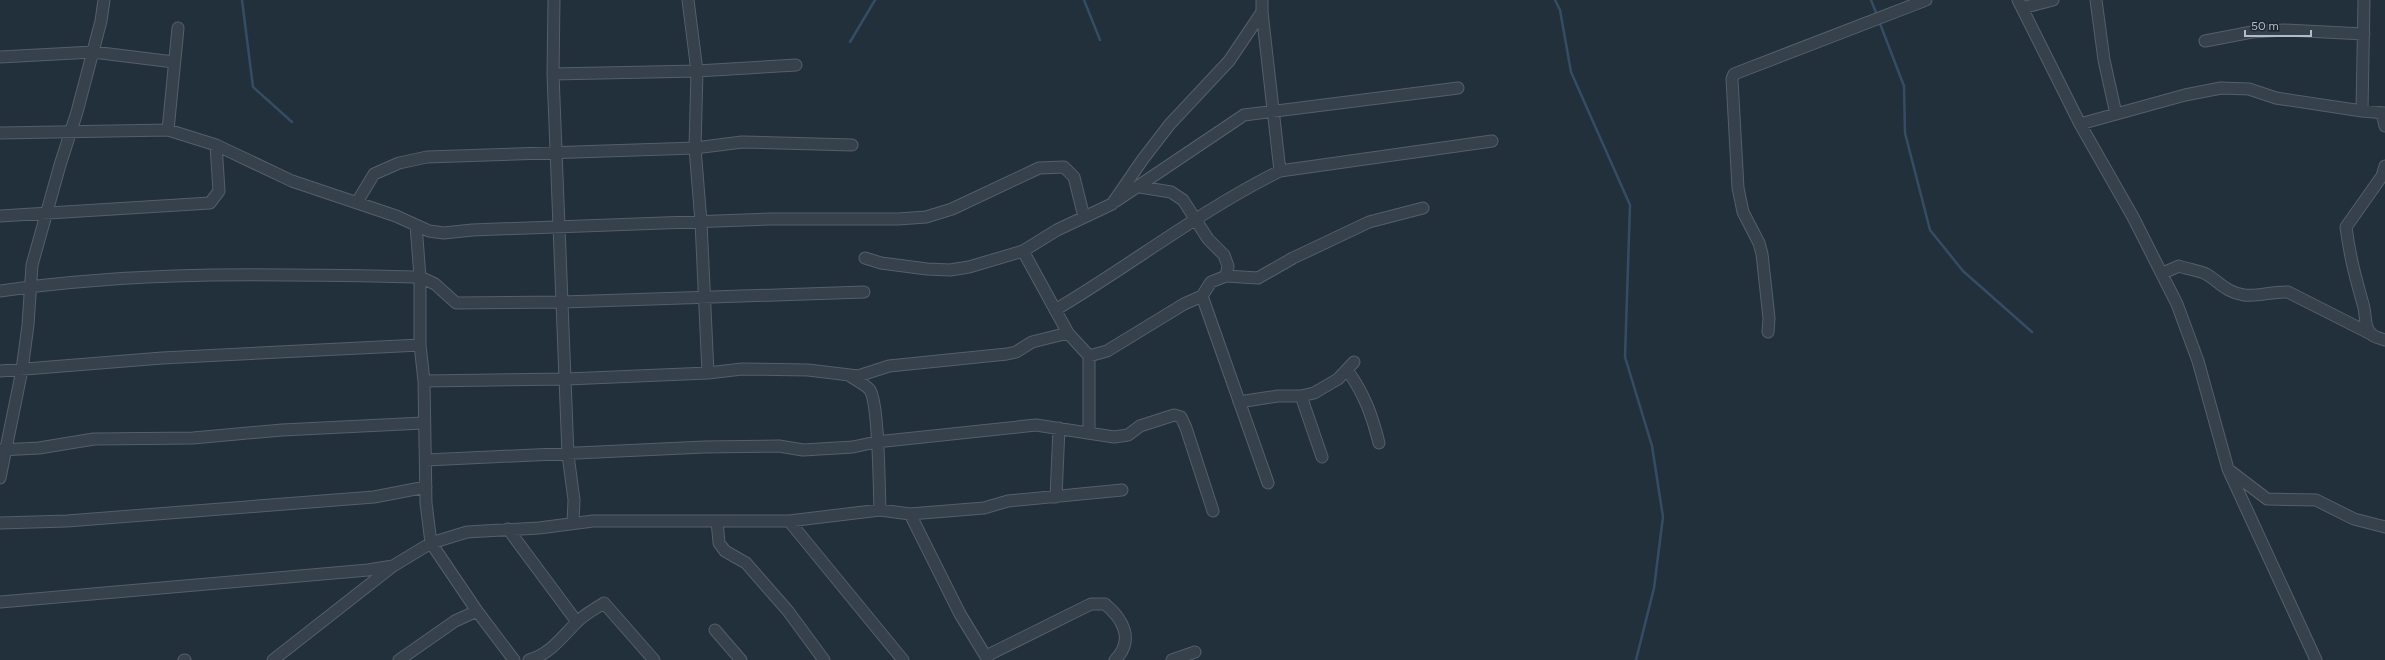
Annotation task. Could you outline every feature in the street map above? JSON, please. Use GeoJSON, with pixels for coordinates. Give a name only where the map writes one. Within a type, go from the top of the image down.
{"type":"FeatureCollection","features":[{"type":"Feature","properties":{"kind":"street"},"geometry":{"type":"LineString","coordinates":[[0,478],[3,450],[22,370],[32,265],[93,52],[101,21],[104,0]]}},
{"type":"Feature","properties":{"kind":"street"},"geometry":{"type":"LineString","coordinates":[[554,0],[553,74],[567,379],[568,455],[574,500],[573,523]]}},
{"type":"Feature","properties":{"kind":"street"},"geometry":{"type":"LineString","coordinates":[[688,0],[697,71],[695,148],[701,222],[708,373]]}},
{"type":"Feature","properties":{"kind":"street"},"geometry":{"type":"LineString","coordinates":[[1262,0],[1262,12],[1280,171]]}},
{"type":"Feature","properties":{"kind":"street"},"geometry":{"type":"LineString","coordinates":[[1768,332],[1769,318],[1762,254],[1759,242],[1743,212],[1738,188],[1732,79],[1734,74],[1926,0]]}},
{"type":"Feature","properties":{"kind":"street"},"geometry":{"type":"LineString","coordinates":[[2053,0],[2020,4],[2080,124],[2163,273],[2188,331],[2228,469],[2316,660]]}},
{"type":"Feature","properties":{"kind":"street"},"geometry":{"type":"LineString","coordinates":[[2096,0],[2104,60],[2116,114]]}},
{"type":"Feature","properties":{"kind":"street"},"geometry":{"type":"LineString","coordinates":[[2362,111],[2364,0]]}},
{"type":"Feature","properties":{"kind":"street"},"geometry":{"type":"LineString","coordinates":[[1112,204],[1143,159],[1170,124],[1229,61],[1262,12]]}},
{"type":"Feature","properties":{"kind":"street"},"geometry":{"type":"LineString","coordinates":[[168,130],[178,28]]}},
{"type":"Feature","properties":{"kind":"street"},"geometry":{"type":"LineString","coordinates":[[2205,41],[2252,32],[2284,30],[2364,34]]}},
{"type":"Feature","properties":{"kind":"street"},"geometry":{"type":"LineString","coordinates":[[0,56],[93,52],[174,62]]}},
{"type":"Feature","properties":{"kind":"street"},"geometry":{"type":"LineString","coordinates":[[553,74],[697,71],[796,65]]}},
{"type":"Feature","properties":{"kind":"street"},"geometry":{"type":"LineString","coordinates":[[865,258],[898,266],[950,270],[986,263],[1023,251],[1057,230],[1112,204],[1140,187],[1236,119],[1257,112],[1458,88]]}},
{"type":"Feature","properties":{"kind":"street"},"geometry":{"type":"LineString","coordinates":[[2080,124],[2208,89],[2234,88],[2249,89],[2276,98],[2383,113],[2385,126]]}},
{"type":"Feature","properties":{"kind":"street"},"geometry":{"type":"LineString","coordinates":[[0,133],[168,130],[216,146],[292,181],[396,216],[429,231],[444,233],[701,222],[880,218],[898,219],[926,216],[952,209],[1039,168],[1064,167],[1074,177],[1084,217]]}},
{"type":"Feature","properties":{"kind":"street"},"geometry":{"type":"LineString","coordinates":[[1055,310],[1103,281],[1196,219],[1253,184],[1280,171],[1492,141]]}},
{"type":"Feature","properties":{"kind":"street"},"geometry":{"type":"LineString","coordinates":[[357,202],[374,174],[399,163],[428,157],[695,148],[742,142],[852,145]]}},
{"type":"Feature","properties":{"kind":"street"},"geometry":{"type":"LineString","coordinates":[[0,216],[210,203],[219,191],[216,146]]}},
{"type":"Feature","properties":{"kind":"street"},"geometry":{"type":"LineString","coordinates":[[2369,333],[2363,304],[2355,280],[2346,227],[2382,176],[2385,166]]}},
{"type":"Feature","properties":{"kind":"street"},"geometry":{"type":"LineString","coordinates":[[1140,187],[1177,195],[1183,200],[1208,239],[1224,255],[1228,266],[1226,276]]}},
{"type":"Feature","properties":{"kind":"street"},"geometry":{"type":"LineString","coordinates":[[1089,356],[1107,351],[1202,296],[1211,282],[1226,276],[1258,278],[1293,258],[1369,222],[1423,208]]}},
{"type":"Feature","properties":{"kind":"street"},"geometry":{"type":"LineString","coordinates":[[416,226],[420,277],[420,345],[424,381],[423,423],[426,460],[426,487],[431,543],[477,611],[514,660]]}},
{"type":"Feature","properties":{"kind":"street"},"geometry":{"type":"LineString","coordinates":[[1023,251],[1068,333],[1089,356],[1089,432]]}},
{"type":"Feature","properties":{"kind":"street"},"geometry":{"type":"LineString","coordinates":[[2163,273],[2179,266],[2195,272],[2204,273],[2227,290],[2243,295],[2274,291],[2288,292],[2385,340]]}},
{"type":"Feature","properties":{"kind":"street"},"geometry":{"type":"LineString","coordinates":[[0,291],[31,286],[128,278],[219,274],[420,277],[434,284],[456,303],[563,302],[864,292]]}},
{"type":"Feature","properties":{"kind":"street"},"geometry":{"type":"LineString","coordinates":[[1202,296],[1268,483]]}},
{"type":"Feature","properties":{"kind":"street"},"geometry":{"type":"LineString","coordinates":[[424,381],[567,379],[708,373],[749,369],[808,370],[858,376],[889,366],[1007,354],[1016,352],[1032,342],[1068,333]]}},
{"type":"Feature","properties":{"kind":"street"},"geometry":{"type":"LineString","coordinates":[[0,371],[162,358],[420,345]]}},
{"type":"Feature","properties":{"kind":"street"},"geometry":{"type":"LineString","coordinates":[[1239,402],[1278,396],[1301,396],[1326,387],[1338,379],[1354,362]]}},
{"type":"Feature","properties":{"kind":"street"},"geometry":{"type":"LineString","coordinates":[[1347,370],[1360,387],[1367,403],[1379,443]]}},
{"type":"Feature","properties":{"kind":"street"},"geometry":{"type":"LineString","coordinates":[[850,376],[869,388],[872,394],[876,416],[880,510]]}},
{"type":"Feature","properties":{"kind":"street"},"geometry":{"type":"LineString","coordinates":[[1301,396],[1322,457]]}},
{"type":"Feature","properties":{"kind":"street"},"geometry":{"type":"LineString","coordinates":[[426,460],[568,455],[704,447],[779,446],[803,450],[853,447],[876,442],[1036,425],[1114,437],[1128,435],[1140,426],[1174,415],[1181,417],[1199,463],[1213,511]]}},
{"type":"Feature","properties":{"kind":"street"},"geometry":{"type":"LineString","coordinates":[[3,450],[94,439],[193,438],[282,430],[423,423]]}},
{"type":"Feature","properties":{"kind":"street"},"geometry":{"type":"LineString","coordinates":[[1056,497],[1058,428]]}},
{"type":"Feature","properties":{"kind":"street"},"geometry":{"type":"LineString","coordinates":[[2228,469],[2267,499],[2316,500],[2354,518],[2385,527]]}},
{"type":"Feature","properties":{"kind":"street"},"geometry":{"type":"LineString","coordinates":[[0,523],[66,521],[374,497],[426,487]]}},
{"type":"Feature","properties":{"kind":"street"},"geometry":{"type":"LineString","coordinates":[[273,660],[393,566],[431,543],[467,532],[549,528],[573,523],[789,521],[880,510],[910,514],[984,508],[1008,501],[1122,490]]}},
{"type":"Feature","properties":{"kind":"street"},"geometry":{"type":"LineString","coordinates":[[910,514],[960,614],[987,658],[1091,604],[1105,604],[1116,613],[1127,633],[1124,648],[1115,660]]}},
{"type":"Feature","properties":{"kind":"street"},"geometry":{"type":"LineString","coordinates":[[717,521],[719,543],[725,551],[746,562],[788,611],[824,660]]}},
{"type":"Feature","properties":{"kind":"street"},"geometry":{"type":"LineString","coordinates":[[789,521],[903,660]]}},
{"type":"Feature","properties":{"kind":"street"},"geometry":{"type":"LineString","coordinates":[[508,530],[577,622]]}},
{"type":"Feature","properties":{"kind":"street"},"geometry":{"type":"LineString","coordinates":[[0,602],[368,570],[393,566]]}},
{"type":"Feature","properties":{"kind":"street"},"geometry":{"type":"LineString","coordinates":[[529,660],[541,657],[562,640],[577,622],[604,603],[654,660]]}},
{"type":"Feature","properties":{"kind":"street"},"geometry":{"type":"LineString","coordinates":[[399,660],[455,621],[477,611]]}},
{"type":"Feature","properties":{"kind":"street"},"geometry":{"type":"LineString","coordinates":[[715,630],[740,660]]}},
{"type":"Feature","properties":{"kind":"street"},"geometry":{"type":"LineString","coordinates":[[1172,660],[1195,652]]}},
{"type":"Feature","properties":{"kind":"waterway"},"geometry":{"type":"LineString","coordinates":[[242,0],[253,87],[292,122]]}},
{"type":"Feature","properties":{"kind":"waterway"},"geometry":{"type":"LineString","coordinates":[[850,42],[875,0]]}},
{"type":"Feature","properties":{"kind":"waterway"},"geometry":{"type":"LineString","coordinates":[[1084,0],[1100,40]]}},
{"type":"Feature","properties":{"kind":"waterway"},"geometry":{"type":"LineString","coordinates":[[1555,0],[1560,10],[1571,72],[1630,205],[1625,357],[1652,446],[1663,517],[1654,588],[1636,660]]}},
{"type":"Feature","properties":{"kind":"waterway"},"geometry":{"type":"LineString","coordinates":[[1871,0],[1877,15]]}},
{"type":"Feature","properties":{"kind":"waterway"},"geometry":{"type":"LineString","coordinates":[[1879,21],[1904,86],[1905,133],[1930,230],[1963,271],[2032,332]]}}]}
